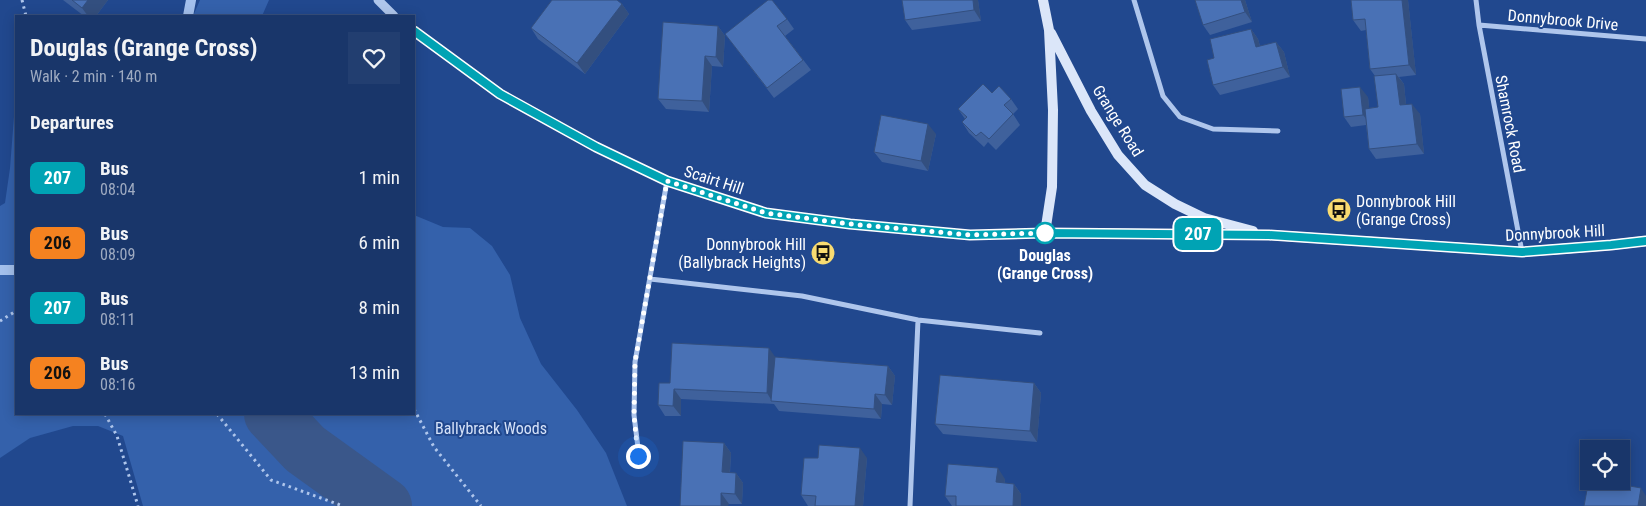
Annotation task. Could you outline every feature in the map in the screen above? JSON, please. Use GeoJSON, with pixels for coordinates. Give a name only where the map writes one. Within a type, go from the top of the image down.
{"type":"FeatureCollection","features":[{"type":"Feature","properties":{"kind":"main road","name":"Grange Road"},"geometry":{"type":"LineString","coordinates":[[1043,0],[1049,30],[1053,110],[1052,186],[1045,233]]}},
{"type":"Feature","properties":{"kind":"main road","name":"Grange Road"},"geometry":{"type":"LineString","coordinates":[[1049,30],[1091,111],[1118,154],[1144,185],[1175,204],[1204,218],[1269,235]]}},
{"type":"Feature","properties":{"kind":"main road","name":"Donnybrook Hill"},"geometry":{"type":"LineString","coordinates":[[1045,233],[1269,235],[1522,252],[1646,241]]}},
{"type":"Feature","properties":{"kind":"street"},"geometry":{"type":"LineString","coordinates":[[378,0],[393,15]]}},
{"type":"Feature","properties":{"kind":"street"},"geometry":{"type":"LineString","coordinates":[[1134,0],[1163,96],[1180,117],[1213,129],[1278,131]]}},
{"type":"Feature","properties":{"kind":"street","name":"Shamrock Road"},"geometry":{"type":"LineString","coordinates":[[1476,0],[1478,26],[1522,252]]}},
{"type":"Feature","properties":{"kind":"street","name":"Donnybrook Drive"},"geometry":{"type":"LineString","coordinates":[[1478,26],[1646,39]]}},
{"type":"Feature","properties":{"kind":"street","name":"Scairt Hill"},"geometry":{"type":"LineString","coordinates":[[415,32],[500,94],[596,147],[667,181],[766,213],[850,224],[970,235],[1045,233]]}},
{"type":"Feature","properties":{"kind":"street"},"geometry":{"type":"LineString","coordinates":[[638,456],[634,415],[635,362],[667,181]]}},
{"type":"Feature","properties":{"kind":"street"},"geometry":{"type":"LineString","coordinates":[[650,279],[802,296],[918,320],[1040,334]]}},
{"type":"Feature","properties":{"kind":"street"},"geometry":{"type":"LineString","coordinates":[[910,506],[918,320]]}},
{"type":"Feature","properties":{"kind":"path"},"geometry":{"type":"LineString","coordinates":[[22,0],[26,15]]}},
{"type":"Feature","properties":{"kind":"path"},"geometry":{"type":"LineString","coordinates":[[0,321],[15,312]]}},
{"type":"Feature","properties":{"kind":"path"},"geometry":{"type":"LineString","coordinates":[[415,411],[434,447],[481,506]]}},
{"type":"Feature","properties":{"kind":"path"},"geometry":{"type":"LineString","coordinates":[[106,415],[117,436],[138,506]]}},
{"type":"Feature","properties":{"kind":"path"},"geometry":{"type":"LineString","coordinates":[[218,415],[271,480],[344,506]]}},
{"type":"Feature","properties":{"kind":"green space"},"geometry":{"type":"Polygon","coordinates":[[[200,0],[269,0],[262,15],[193,15],[200,0]]]}},
{"type":"Feature","properties":{"kind":"green space","name":"Ballybrack Woods"},"geometry":{"type":"Polygon","coordinates":[[[15,104],[15,415],[415,415],[415,215],[443,227],[470,228],[492,246],[510,275],[520,318],[541,364],[577,410],[606,453],[627,506],[143,506],[123,436],[98,426],[73,426],[30,438],[0,458],[0,206],[5,203],[15,104]]]}},
{"type":"Feature","properties":{"kind":"building"},"geometry":{"type":"Polygon","coordinates":[[[72,0],[88,0],[82,8],[72,0]]]}},
{"type":"Feature","properties":{"kind":"building"},"geometry":{"type":"Polygon","coordinates":[[[552,0],[617,0],[622,4],[577,63],[531,28],[552,0]]]}},
{"type":"Feature","properties":{"kind":"building"},"geometry":{"type":"Polygon","coordinates":[[[768,0],[772,0],[787,19],[777,26],[803,60],[767,88],[725,34],[768,0]]]}},
{"type":"Feature","properties":{"kind":"building"},"geometry":{"type":"Polygon","coordinates":[[[902,0],[973,0],[974,10],[905,20],[902,0]]]}},
{"type":"Feature","properties":{"kind":"building"},"geometry":{"type":"Polygon","coordinates":[[[1195,0],[1241,0],[1245,12],[1203,25],[1195,0]]]}},
{"type":"Feature","properties":{"kind":"building"},"geometry":{"type":"Polygon","coordinates":[[[1351,0],[1402,0],[1409,65],[1370,69],[1365,19],[1353,20],[1351,0]]]}},
{"type":"Feature","properties":{"kind":"building"},"geometry":{"type":"Polygon","coordinates":[[[663,22],[718,26],[716,57],[705,56],[702,101],[658,99],[663,22]]]}},
{"type":"Feature","properties":{"kind":"building"},"geometry":{"type":"Polygon","coordinates":[[[1251,29],[1256,47],[1276,42],[1283,67],[1213,85],[1207,60],[1214,58],[1210,39],[1251,29]]]}},
{"type":"Feature","properties":{"kind":"building"},"geometry":{"type":"Polygon","coordinates":[[[1396,74],[1400,105],[1412,104],[1417,144],[1369,149],[1365,109],[1378,107],[1374,76],[1396,74]]]}},
{"type":"Feature","properties":{"kind":"building"},"geometry":{"type":"Polygon","coordinates":[[[983,84],[992,93],[999,86],[1011,99],[1004,105],[1013,114],[989,139],[981,132],[976,136],[962,122],[967,117],[958,109],[983,84]]]}},
{"type":"Feature","properties":{"kind":"building"},"geometry":{"type":"Polygon","coordinates":[[[1360,87],[1363,115],[1344,117],[1341,89],[1360,87]]]}},
{"type":"Feature","properties":{"kind":"building"},"geometry":{"type":"Polygon","coordinates":[[[881,115],[928,124],[921,161],[874,152],[881,115]]]}},
{"type":"Feature","properties":{"kind":"building"},"geometry":{"type":"Polygon","coordinates":[[[672,343],[769,348],[767,393],[674,389],[673,406],[658,405],[659,383],[670,383],[672,343]]]}},
{"type":"Feature","properties":{"kind":"building"},"geometry":{"type":"Polygon","coordinates":[[[775,357],[888,366],[885,395],[875,394],[874,409],[771,401],[775,357]]]}},
{"type":"Feature","properties":{"kind":"building"},"geometry":{"type":"Polygon","coordinates":[[[940,375],[1034,383],[1030,431],[935,424],[940,375]]]}},
{"type":"Feature","properties":{"kind":"building"},"geometry":{"type":"Polygon","coordinates":[[[683,441],[724,443],[722,472],[736,473],[735,494],[721,493],[721,506],[680,506],[683,441]]]}},
{"type":"Feature","properties":{"kind":"building"},"geometry":{"type":"Polygon","coordinates":[[[819,445],[860,448],[855,506],[815,506],[816,496],[801,495],[804,458],[818,458],[819,445]]]}},
{"type":"Feature","properties":{"kind":"building"},"geometry":{"type":"Polygon","coordinates":[[[948,464],[998,468],[996,482],[1014,484],[1013,506],[956,506],[956,496],[945,496],[948,464]]]}},
{"type":"Feature","properties":{"kind":"building"},"geometry":{"type":"Polygon","coordinates":[[[1630,486],[1641,488],[1638,506],[1584,506],[1587,490],[1630,490],[1630,486]]]}},
{"type":"Feature","properties":{"kind":"waterway"},"geometry":{"type":"LineString","coordinates":[[188,15],[191,0]]}},
{"type":"Feature","properties":{"kind":"waterway"},"geometry":{"type":"LineString","coordinates":[[0,270],[15,270]]}},
{"type":"Feature","properties":{"kind":"waterway"},"geometry":{"type":"LineString","coordinates":[[273,415],[305,449],[384,506]]}},
{"type":"Feature","properties":{"kind":"bus line","name":"207"},"geometry":{"type":"LineString","coordinates":[[415,32],[500,94],[596,147],[667,181],[766,213],[850,224],[970,235],[1045,233],[1269,235],[1522,252],[1646,241]]}},
{"type":"Feature","properties":{"kind":"place","name":"Donnybrook Hill (Grange Cross)"},"geometry":{"type":"Point","coordinates":[1339,210]}},
{"type":"Feature","properties":{"kind":"place","name":"Douglas (Grange Cross)"},"geometry":{"type":"Point","coordinates":[1045,233]}},
{"type":"Feature","properties":{"kind":"place","name":"Donnybrook Hill (Ballybrack Heights)"},"geometry":{"type":"Point","coordinates":[823,253]}},
{"type":"Feature","properties":{"kind":"route"},"geometry":{"type":"LineString","coordinates":[[638,456],[634,415],[635,362],[667,181],[766,213],[850,224],[970,235],[1045,233]]}}]}
